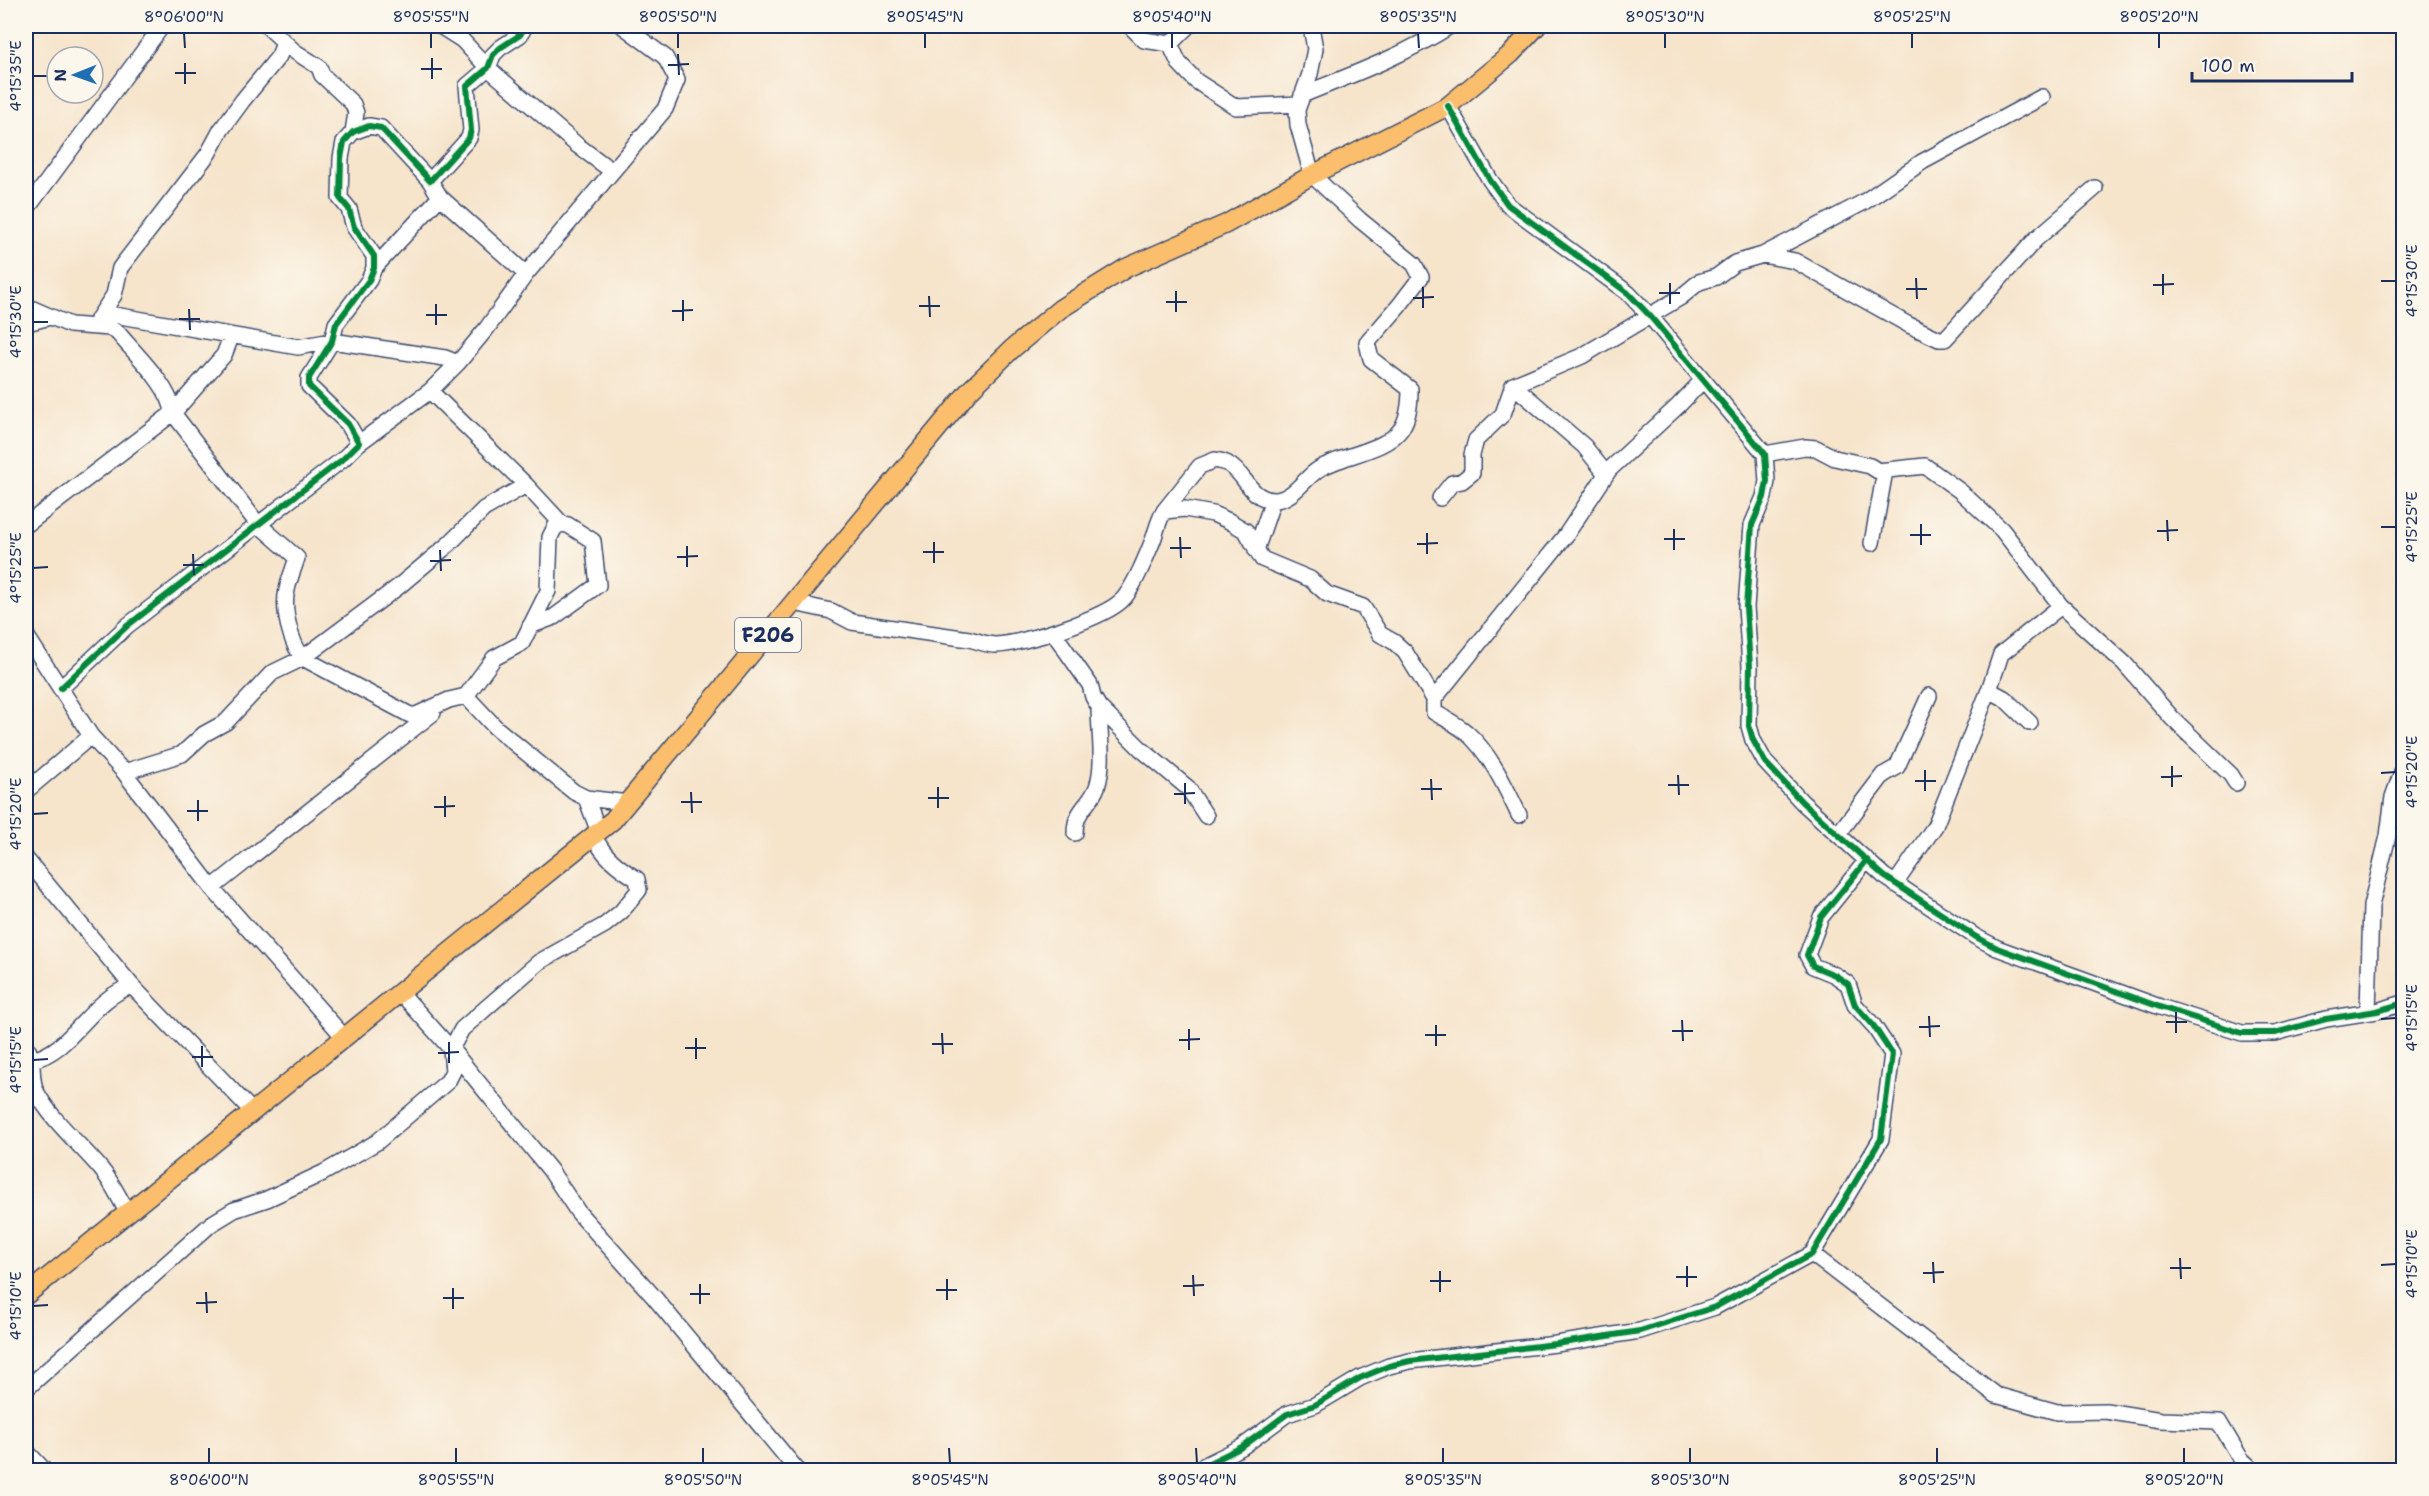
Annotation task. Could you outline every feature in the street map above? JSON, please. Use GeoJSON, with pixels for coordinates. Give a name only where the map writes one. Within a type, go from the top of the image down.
{"type":"FeatureCollection","features":[{"type":"Feature","properties":{"kind":"main road","name":"F206"},"geometry":{"type":"LineString","coordinates":[[26,1296],[596,834],[628,803],[969,391],[1012,349],[1060,309],[1126,268],[1226,224],[1312,175],[1448,106],[1511,54],[1537,26]]}},
{"type":"Feature","properties":{"kind":"street"},"geometry":{"type":"LineString","coordinates":[[26,210],[162,26]]}},
{"type":"Feature","properties":{"kind":"street"},"geometry":{"type":"LineString","coordinates":[[267,26],[284,43],[319,67],[322,75],[381,128],[430,181],[440,197],[526,274]]}},
{"type":"Feature","properties":{"kind":"street"},"geometry":{"type":"LineString","coordinates":[[440,26],[462,40],[488,68],[612,171]]}},
{"type":"Feature","properties":{"kind":"street"},"geometry":{"type":"LineString","coordinates":[[430,181],[469,138],[471,129],[468,86],[488,68],[493,55],[520,35],[525,26]]}},
{"type":"Feature","properties":{"kind":"street"},"geometry":{"type":"LineString","coordinates":[[61,688],[127,626],[257,523],[343,459],[358,443],[430,391],[458,363],[526,274],[665,109],[676,80],[665,57],[623,26]]}},
{"type":"Feature","properties":{"kind":"street"},"geometry":{"type":"LineString","coordinates":[[1130,26],[1144,40],[1170,44]]}},
{"type":"Feature","properties":{"kind":"street"},"geometry":{"type":"LineString","coordinates":[[1170,44],[1188,26]]}},
{"type":"Feature","properties":{"kind":"street"},"geometry":{"type":"LineString","coordinates":[[794,603],[831,611],[852,622],[969,639],[987,644],[1007,643],[1053,632],[1101,614],[1124,598],[1152,544],[1157,522],[1200,466],[1215,460],[1230,465],[1255,494],[1274,500],[1284,498],[1294,492],[1317,470],[1333,461],[1393,438],[1401,429],[1410,410],[1410,389],[1371,359],[1367,343],[1400,306],[1421,277],[1414,264],[1360,220],[1312,175],[1298,125],[1297,110],[1310,74],[1315,49],[1311,26]]}},
{"type":"Feature","properties":{"kind":"street"},"geometry":{"type":"LineString","coordinates":[[1170,44],[1179,63],[1196,81],[1236,107],[1301,99],[1417,47],[1450,26]]}},
{"type":"Feature","properties":{"kind":"street"},"geometry":{"type":"LineString","coordinates":[[90,328],[114,295],[120,268],[208,154],[221,130],[279,56],[284,43]]}},
{"type":"Feature","properties":{"kind":"street"},"geometry":{"type":"LineString","coordinates":[[1440,498],[1452,483],[1462,482],[1472,473],[1472,455],[1476,440],[1503,414],[1513,385],[1582,356],[1650,316],[1699,282],[1716,277],[1736,263],[1763,255],[1864,202],[1922,162],[1990,123],[2042,97]]}},
{"type":"Feature","properties":{"kind":"street"},"geometry":{"type":"LineString","coordinates":[[353,104],[356,113],[353,132]]}},
{"type":"Feature","properties":{"kind":"street"},"geometry":{"type":"LineString","coordinates":[[1448,106],[1490,180],[1508,205],[1628,293],[1650,316],[1765,454],[1767,481],[1764,497],[1752,525],[1746,607],[1750,666],[1749,726],[1753,740],[1766,762],[1802,802],[1895,884],[1976,937],[1997,948],[2160,1007],[2242,1033],[2275,1033],[2326,1018],[2368,1012],[2403,1003]]}},
{"type":"Feature","properties":{"kind":"street"},"geometry":{"type":"LineString","coordinates":[[358,443],[348,424],[309,386],[309,378],[332,341],[336,324],[369,280],[374,268],[374,256],[354,227],[349,209],[340,198],[341,158],[344,142],[353,132],[369,126],[381,128]]}},
{"type":"Feature","properties":{"kind":"street"},"geometry":{"type":"LineString","coordinates":[[1763,255],[1795,261],[1909,325],[1939,339],[1945,339],[2036,239],[2095,188]]}},
{"type":"Feature","properties":{"kind":"street"},"geometry":{"type":"LineString","coordinates":[[374,268],[440,197]]}},
{"type":"Feature","properties":{"kind":"street"},"geometry":{"type":"LineString","coordinates":[[50,317],[26,326],[26,306],[70,325],[110,328],[118,333],[165,390],[172,401],[173,412],[257,523],[297,558],[285,597],[292,642],[303,658],[410,715],[416,715],[449,700],[466,696],[494,658],[522,643],[530,626],[548,591],[550,537],[555,527],[562,524],[568,525],[593,541],[598,585],[554,617],[530,626]]}},
{"type":"Feature","properties":{"kind":"street"},"geometry":{"type":"LineString","coordinates":[[103,313],[110,328]]}},
{"type":"Feature","properties":{"kind":"street"},"geometry":{"type":"LineString","coordinates":[[103,313],[298,347],[332,341],[445,358],[458,363]]}},
{"type":"Feature","properties":{"kind":"street"},"geometry":{"type":"LineString","coordinates":[[26,525],[173,412],[224,355],[231,337]]}},
{"type":"Feature","properties":{"kind":"street"},"geometry":{"type":"LineString","coordinates":[[1434,699],[1566,534],[1606,474],[1703,380]]}},
{"type":"Feature","properties":{"kind":"street"},"geometry":{"type":"LineString","coordinates":[[1513,385],[1584,446],[1606,474]]}},
{"type":"Feature","properties":{"kind":"street"},"geometry":{"type":"LineString","coordinates":[[430,391],[526,485],[562,524]]}},
{"type":"Feature","properties":{"kind":"street"},"geometry":{"type":"LineString","coordinates":[[1765,454],[1805,447],[1816,448],[1835,458],[1870,466],[1878,471],[1925,466],[1960,491],[2002,530],[2061,606],[2124,663],[2172,717],[2231,775],[2235,783]]}},
{"type":"Feature","properties":{"kind":"street"},"geometry":{"type":"LineString","coordinates":[[1872,543],[1885,471]]}},
{"type":"Feature","properties":{"kind":"street"},"geometry":{"type":"LineString","coordinates":[[124,772],[182,754],[204,734],[226,722],[272,673],[303,658],[398,588],[449,544],[484,509],[526,485]]}},
{"type":"Feature","properties":{"kind":"street"},"geometry":{"type":"LineString","coordinates":[[1256,550],[1274,500]]}},
{"type":"Feature","properties":{"kind":"street"},"geometry":{"type":"LineString","coordinates":[[1164,512],[1185,509],[1213,514],[1246,531],[1262,559],[1310,579],[1327,594],[1364,607],[1380,634],[1405,652],[1434,699],[1434,712],[1465,731],[1479,746],[1506,788],[1519,815]]}},
{"type":"Feature","properties":{"kind":"street"},"geometry":{"type":"LineString","coordinates":[[1895,884],[1935,826],[2001,654],[2061,606]]}},
{"type":"Feature","properties":{"kind":"street"},"geometry":{"type":"LineString","coordinates":[[1053,632],[1090,685],[1098,707],[1140,748],[1188,788],[1206,816]]}},
{"type":"Feature","properties":{"kind":"street"},"geometry":{"type":"LineString","coordinates":[[26,635],[91,736],[124,772],[212,888],[344,1037]]}},
{"type":"Feature","properties":{"kind":"street"},"geometry":{"type":"LineString","coordinates":[[1989,690],[2004,699],[2030,723]]}},
{"type":"Feature","properties":{"kind":"street"},"geometry":{"type":"LineString","coordinates":[[466,696],[496,728],[574,792],[586,798],[628,803]]}},
{"type":"Feature","properties":{"kind":"street"},"geometry":{"type":"LineString","coordinates":[[1839,833],[1883,775],[1897,767],[1929,696]]}},
{"type":"Feature","properties":{"kind":"street"},"geometry":{"type":"LineString","coordinates":[[212,888],[449,700]]}},
{"type":"Feature","properties":{"kind":"street"},"geometry":{"type":"LineString","coordinates":[[1075,833],[1075,821],[1096,788],[1098,779],[1098,707]]}},
{"type":"Feature","properties":{"kind":"street"},"geometry":{"type":"LineString","coordinates":[[26,791],[91,736]]}},
{"type":"Feature","properties":{"kind":"street"},"geometry":{"type":"LineString","coordinates":[[2368,1012],[2371,906],[2388,836],[2393,797],[2403,766]]}},
{"type":"Feature","properties":{"kind":"street"},"geometry":{"type":"LineString","coordinates":[[26,1389],[211,1224],[234,1210],[267,1199],[323,1173],[377,1142],[448,1081],[453,1071],[451,1049],[462,1029],[480,1011],[539,962],[605,925],[621,912],[639,890],[637,879],[617,867],[598,845],[586,798]]}},
{"type":"Feature","properties":{"kind":"street"},"geometry":{"type":"LineString","coordinates":[[26,859],[132,986],[253,1112]]}},
{"type":"Feature","properties":{"kind":"street"},"geometry":{"type":"LineString","coordinates":[[1195,1470],[1242,1447],[1287,1414],[1315,1405],[1360,1378],[1389,1366],[1410,1361],[1556,1344],[1640,1331],[1715,1307],[1812,1254],[1881,1139],[1892,1054],[1874,1025],[1855,1005],[1848,984],[1835,975],[1814,966],[1807,955],[1821,917],[1867,860]]}},
{"type":"Feature","properties":{"kind":"street"},"geometry":{"type":"LineString","coordinates":[[128,1213],[103,1172],[37,1093],[32,1083],[29,1053],[53,1053],[114,993],[132,986]]}},
{"type":"Feature","properties":{"kind":"street"},"geometry":{"type":"LineString","coordinates":[[400,992],[451,1049],[549,1170],[579,1212],[654,1297],[797,1470]]}},
{"type":"Feature","properties":{"kind":"street"},"geometry":{"type":"LineString","coordinates":[[1812,1254],[1996,1395],[2057,1412],[2106,1411],[2161,1420],[2219,1422],[2243,1465],[2253,1470]]}},
{"type":"Feature","properties":{"kind":"street"},"geometry":{"type":"LineString","coordinates":[[26,1451],[44,1470]]}},
{"type":"Feature","properties":{"kind":"cycle path"},"geometry":{"type":"LineString","coordinates":[[61,688],[127,626],[343,459],[359,443],[348,424],[309,386],[309,378],[332,341],[336,324],[369,280],[374,268],[374,256],[354,227],[349,209],[340,198],[341,158],[344,142],[353,132],[369,126],[381,128],[430,181],[469,138],[471,130],[467,86],[488,68],[493,55],[520,35],[525,26]]}},
{"type":"Feature","properties":{"kind":"cycle path"},"geometry":{"type":"LineString","coordinates":[[1448,106],[1490,180],[1508,205],[1628,293],[1650,316],[1765,454],[1767,481],[1764,497],[1752,525],[1746,607],[1750,666],[1749,726],[1753,740],[1765,762],[1802,802],[1884,876],[1976,937],[1997,948],[2160,1007],[2242,1033],[2275,1033],[2326,1019],[2377,1011],[2404,1003]]}},
{"type":"Feature","properties":{"kind":"cycle path"},"geometry":{"type":"LineString","coordinates":[[1195,1470],[1242,1447],[1287,1414],[1315,1405],[1360,1378],[1389,1366],[1410,1361],[1556,1344],[1640,1331],[1715,1307],[1812,1254],[1881,1139],[1892,1054],[1873,1025],[1855,1005],[1848,984],[1835,975],[1813,966],[1807,955],[1821,917],[1867,860]]}}]}
